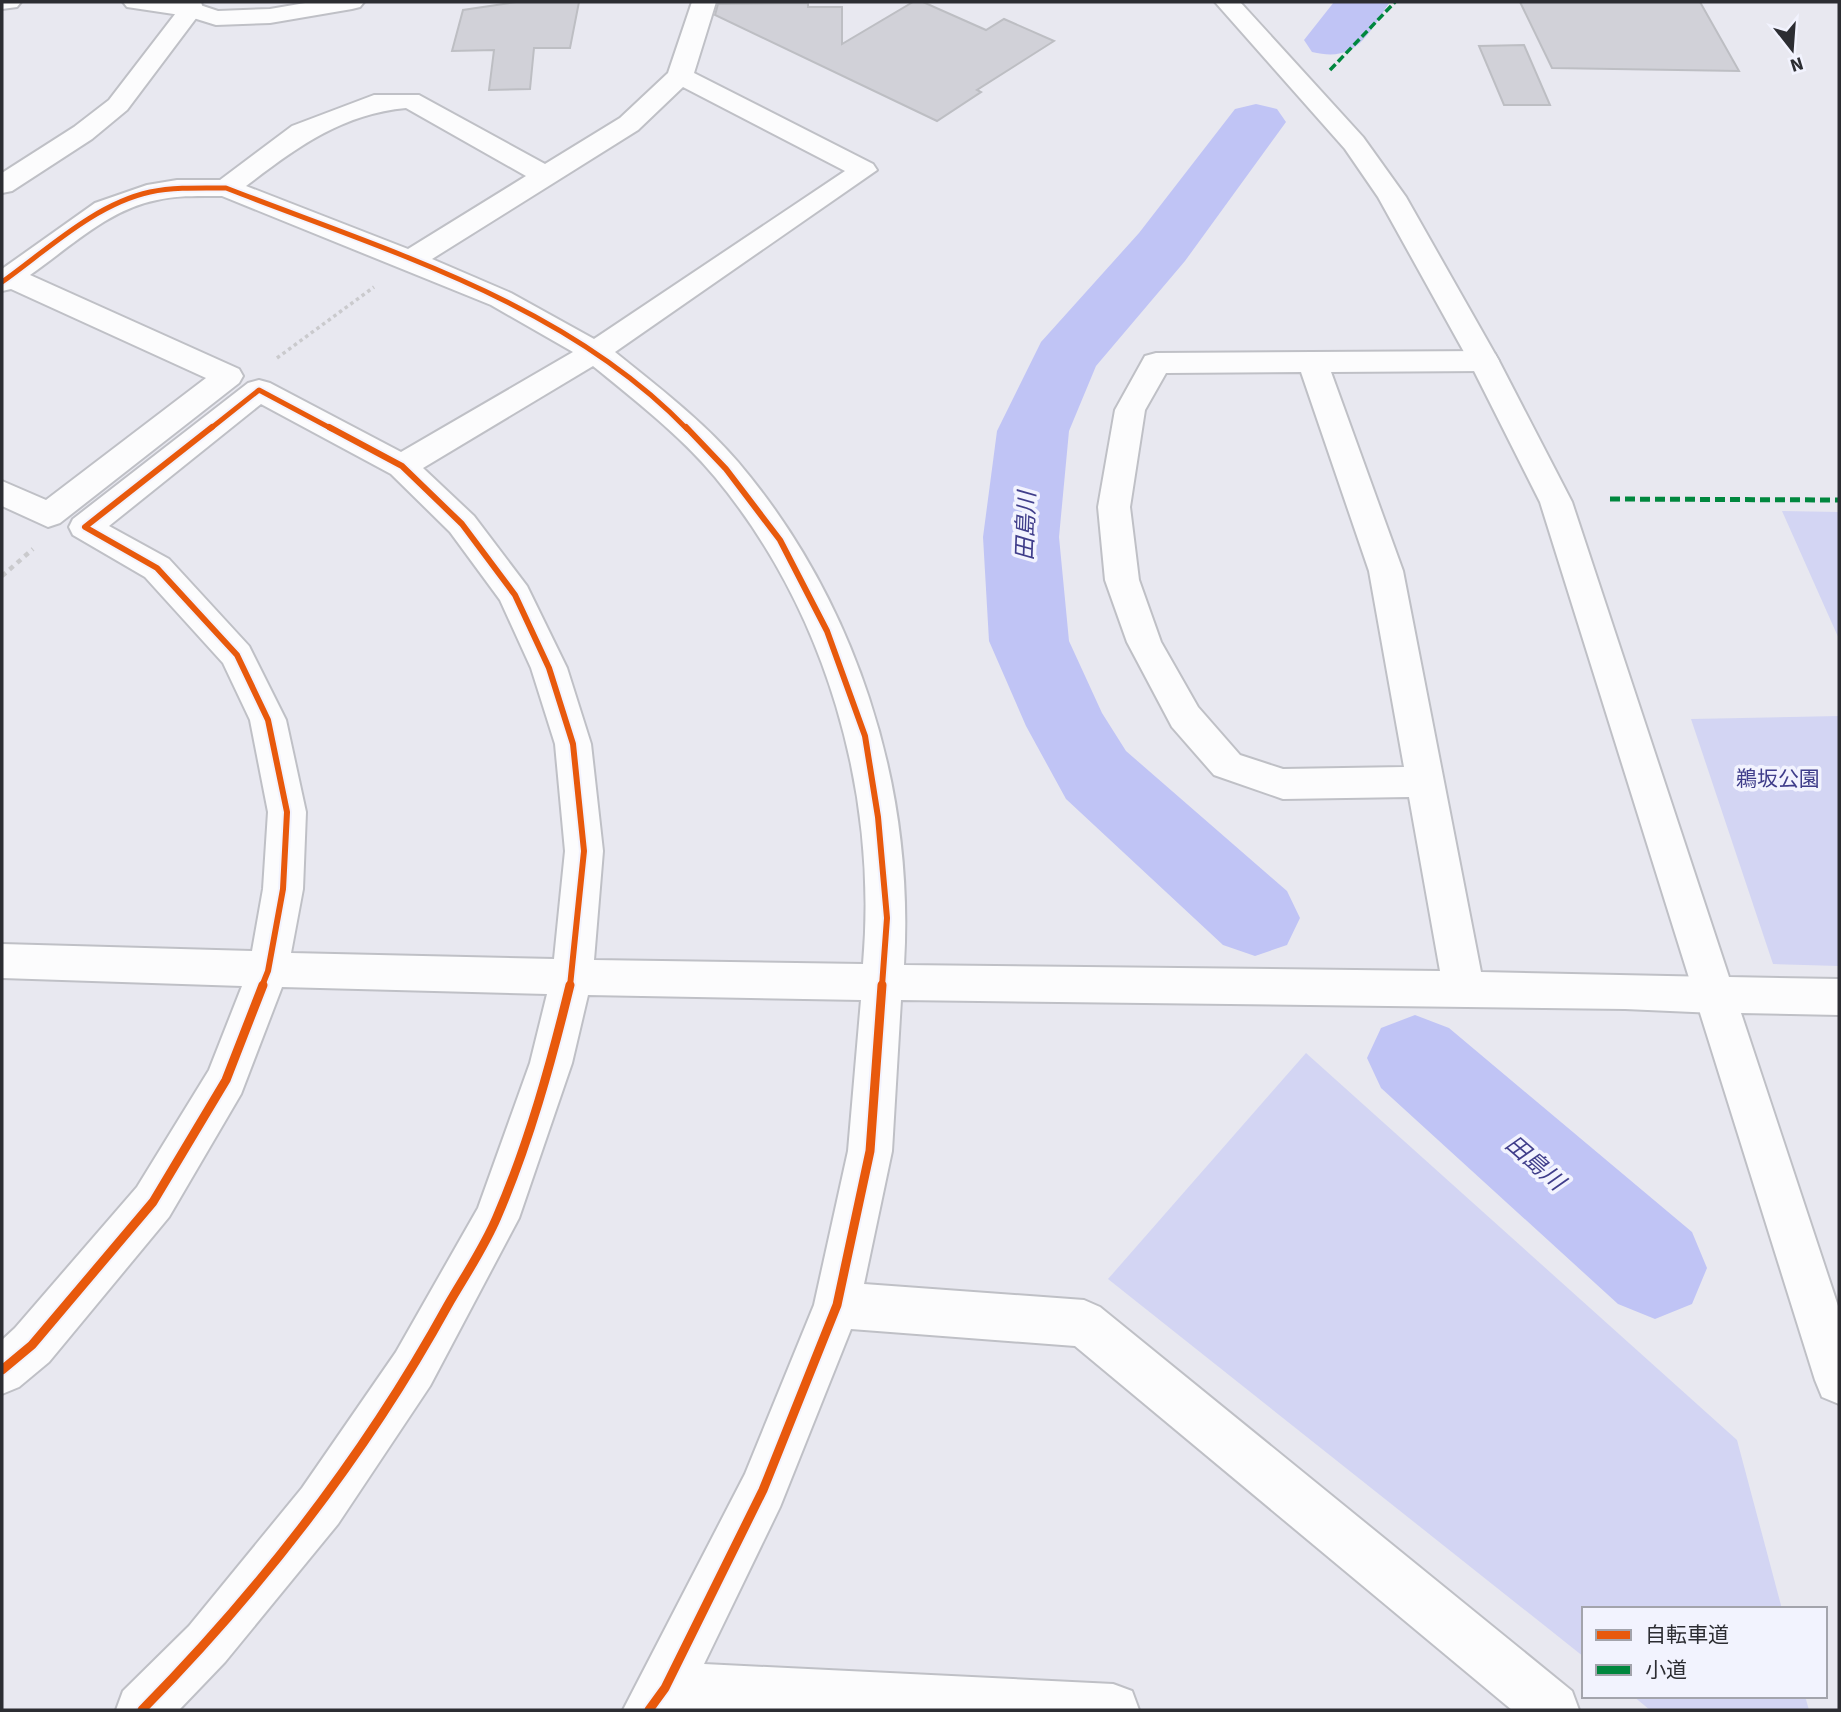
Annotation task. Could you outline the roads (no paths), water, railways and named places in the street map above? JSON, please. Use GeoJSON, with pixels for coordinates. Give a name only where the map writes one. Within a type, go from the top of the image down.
{"type":"FeatureCollection","features":[{"type":"Feature","properties":{"kind":"street"},"geometry":{"type":"LineString","coordinates":[[2,2],[9,2]]}},
{"type":"Feature","properties":{"kind":"street"},"geometry":{"type":"LineString","coordinates":[[135,2],[190,5],[216,19],[270,16],[352,2]]}},
{"type":"Feature","properties":{"kind":"street"},"geometry":{"type":"LineString","coordinates":[[410,260],[548,177],[629,124],[680,76],[704,2]]}},
{"type":"Feature","properties":{"kind":"street"},"geometry":{"type":"LineString","coordinates":[[1227,2],[1354,143],[1392,197],[1483,361],[1556,502],[1839,1380]]}},
{"type":"Feature","properties":{"kind":"street"},"geometry":{"type":"LineString","coordinates":[[2,185],[83,133],[118,105],[190,5]]}},
{"type":"Feature","properties":{"kind":"street"},"geometry":{"type":"LineString","coordinates":[[402,466],[595,352],[864,170],[680,76]]}},
{"type":"Feature","properties":{"kind":"street"},"geometry":{"type":"LineString","coordinates":[[226,188],[301,132],[374,103],[410,100],[548,177]]}},
{"type":"Feature","properties":{"kind":"street"},"geometry":{"type":"LineString","coordinates":[[6,279],[105,209],[147,193],[177,188],[226,188],[410,260],[501,299],[595,352],[674,415],[726,470],[780,540],[827,631],[865,736],[878,817],[887,918],[884,983],[870,1151],[837,1305],[764,1490],[657,1699],[1114,1710]]}},
{"type":"Feature","properties":{"kind":"street"},"geometry":{"type":"LineString","coordinates":[[2,492],[48,515],[228,376],[6,279]]}},
{"type":"Feature","properties":{"kind":"street"},"geometry":{"type":"LineString","coordinates":[[1312,361],[1386,571],[1464,989]]}},
{"type":"Feature","properties":{"kind":"street"},"geometry":{"type":"LineString","coordinates":[[1425,782],[1283,784],[1227,765],[1185,717],[1144,642],[1122,580],[1114,507],[1130,410],[1156,363],[1483,361]]}},
{"type":"Feature","properties":{"kind":"street"},"geometry":{"type":"LineString","coordinates":[[2,1370],[32,1345],[153,1202],[226,1080],[268,971],[283,889],[287,812],[268,720],[237,655],[190,600],[157,568],[85,527],[259,390],[402,466],[462,524],[515,595],[549,668],[573,744],[584,851],[572,976],[551,1063],[497,1218],[412,1369],[320,1506],[207,1644],[142,1710]]}},
{"type":"Feature","properties":{"kind":"street"},"geometry":{"type":"LineString","coordinates":[[2,961],[268,971],[884,983],[1464,989],[1839,998]]}},
{"type":"Feature","properties":{"kind":"street"},"geometry":{"type":"LineString","coordinates":[[837,1305],[1084,1323],[1553,1710]]}},
{"type":"Feature","properties":{"kind":"waterway","name":"田島川"},"geometry":{"type":"LineString","coordinates":[[1332,40],[1363,2]]}},
{"type":"Feature","properties":{"kind":"waterway","name":"田島川"},"geometry":{"type":"LineString","coordinates":[[1255,918],[1096,775],[1067,726],[1029,641],[1021,537],[1033,431],[1065,358],[1162,247],[1256,122]]}},
{"type":"Feature","properties":{"kind":"waterway","name":"田島川"},"geometry":{"type":"LineString","coordinates":[[1415,1058],[1655,1268]]}},
{"type":"Feature","properties":{"kind":"park label","name":"鵜坂公園"},"geometry":{"type":"Point","coordinates":[1778,779]}}]}
